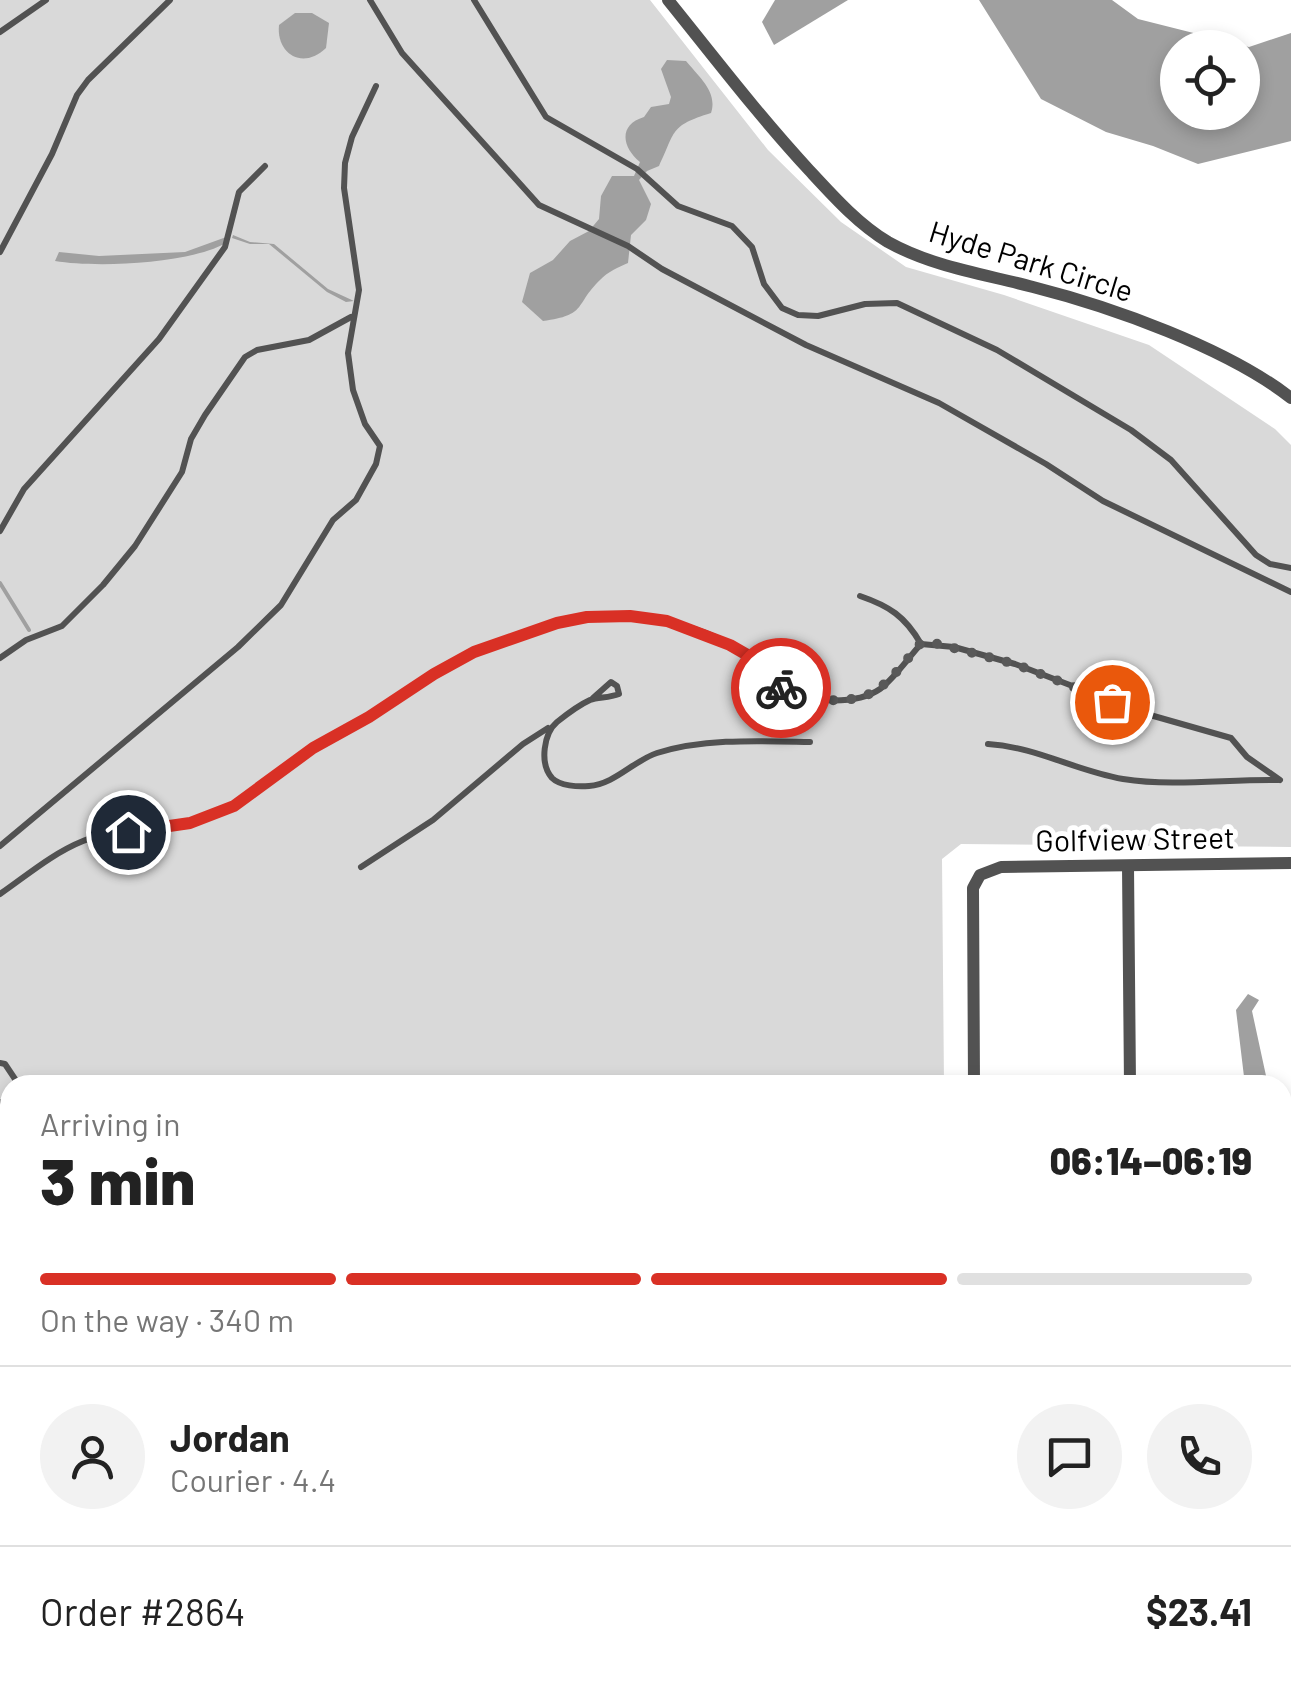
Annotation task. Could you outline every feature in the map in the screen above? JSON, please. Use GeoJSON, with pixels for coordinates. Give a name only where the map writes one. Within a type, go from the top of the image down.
{"type":"FeatureCollection","features":[{"type":"Feature","properties":{"kind":"street","name":"Hyde Park Circle"},"geometry":{"type":"LineString","coordinates":[[668,0],[830,194],[886,241],[943,265],[1078,299],[1141,321],[1233,362],[1291,398]]}},
{"type":"Feature","properties":{"kind":"street","name":"Golfview Street"},"geometry":{"type":"LineString","coordinates":[[974,1075],[973,888],[980,875],[1002,867],[1291,863]]}},
{"type":"Feature","properties":{"kind":"street"},"geometry":{"type":"LineString","coordinates":[[1128,866],[1130,1075]]}},
{"type":"Feature","properties":{"kind":"lane"},"geometry":{"type":"LineString","coordinates":[[0,32],[46,0]]}},
{"type":"Feature","properties":{"kind":"lane"},"geometry":{"type":"LineString","coordinates":[[0,252],[52,154],[76,95],[170,0]]}},
{"type":"Feature","properties":{"kind":"lane"},"geometry":{"type":"LineString","coordinates":[[370,0],[402,53],[539,205],[589,226],[806,345],[939,403],[1102,501],[1291,592]]}},
{"type":"Feature","properties":{"kind":"lane"},"geometry":{"type":"LineString","coordinates":[[474,0],[546,117],[624,162],[686,210],[732,226],[752,247],[764,284],[782,308],[818,316],[864,304],[897,303],[996,350],[1131,430],[1171,460],[1256,555],[1270,564],[1291,568]]}},
{"type":"Feature","properties":{"kind":"lane"},"geometry":{"type":"LineString","coordinates":[[0,846],[238,648],[281,605],[333,520],[356,500],[376,464],[380,446],[365,424],[353,390],[348,354],[358,290],[344,163],[376,86]]}},
{"type":"Feature","properties":{"kind":"lane"},"geometry":{"type":"LineString","coordinates":[[0,530],[24,489],[159,339],[230,238],[234,205],[240,192],[265,166]]}},
{"type":"Feature","properties":{"kind":"lane"},"geometry":{"type":"LineString","coordinates":[[0,658],[26,640],[62,626],[135,546],[182,472],[191,439],[205,415],[245,358],[257,350],[308,340],[352,316]]}},
{"type":"Feature","properties":{"kind":"lane"},"geometry":{"type":"LineString","coordinates":[[860,596],[889,606],[902,616],[920,644]]}},
{"type":"Feature","properties":{"kind":"lane"},"geometry":{"type":"LineString","coordinates":[[0,894],[84,840],[190,823],[234,806],[313,748],[434,674],[474,652],[557,623],[587,617],[630,616],[667,621],[730,645],[756,660],[781,688],[813,698],[865,696],[881,688],[920,644]]}},
{"type":"Feature","properties":{"kind":"lane"},"geometry":{"type":"LineString","coordinates":[[920,644],[954,647],[1015,664],[1142,713],[1231,738],[1247,758],[1280,780],[1138,780],[1097,773],[1027,749],[988,744]]}},
{"type":"Feature","properties":{"kind":"lane"},"geometry":{"type":"LineString","coordinates":[[361,867],[433,820],[523,744],[593,698]]}},
{"type":"Feature","properties":{"kind":"lane"},"geometry":{"type":"LineString","coordinates":[[554,724],[544,750],[548,768],[553,779],[569,785],[591,786],[612,780],[654,754],[678,748],[810,742]]}},
{"type":"Feature","properties":{"kind":"shaded area"},"geometry":{"type":"Polygon","coordinates":[[[0,0],[650,0],[768,150],[841,222],[906,267],[1004,295],[1149,345],[1275,429],[1291,445],[1291,847],[961,844],[942,859],[944,1075],[0,1075],[0,0]]]}},
{"type":"Feature","properties":{"kind":"shaded area"},"geometry":{"type":"Polygon","coordinates":[[[775,0],[848,0],[774,45],[762,22],[775,0]]]}},
{"type":"Feature","properties":{"kind":"shaded area"},"geometry":{"type":"Polygon","coordinates":[[[979,0],[1112,0],[1138,19],[1182,30],[1160,30],[1160,130],[1260,130],[1260,43],[1291,33],[1291,141],[1198,164],[1106,132],[1041,99],[979,0]]]}},
{"type":"Feature","properties":{"kind":"shaded area"},"geometry":{"type":"Polygon","coordinates":[[[295,13],[312,13],[329,23],[326,48],[317,55],[292,56],[282,44],[279,25],[295,13]]]}},
{"type":"Feature","properties":{"kind":"shaded area"},"geometry":{"type":"Polygon","coordinates":[[[667,60],[686,61],[701,79],[712,98],[711,113],[681,126],[659,166],[639,180],[651,204],[646,220],[631,235],[628,263],[603,277],[574,312],[543,321],[522,302],[530,273],[589,231],[599,219],[601,196],[612,176],[634,176],[640,162],[626,143],[627,131],[651,107],[669,104],[671,97],[661,69],[667,60]]]}},
{"type":"Feature","properties":{"kind":"shaded area"},"geometry":{"type":"Polygon","coordinates":[[[233,235],[250,242],[274,244],[328,289],[354,301],[346,302],[327,292],[269,244],[250,244],[232,238],[233,235]]]}},
{"type":"Feature","properties":{"kind":"shaded area"},"geometry":{"type":"Polygon","coordinates":[[[229,236],[226,243],[210,250],[166,260],[117,264],[55,261],[59,252],[99,256],[185,252],[229,236]]]}},
{"type":"Feature","properties":{"kind":"shaded area"},"geometry":{"type":"Polygon","coordinates":[[[1248,994],[1259,1000],[1252,1011],[1266,1075],[1244,1075],[1236,1010],[1248,994]]]}},
{"type":"Feature","properties":{"kind":"waterway"},"geometry":{"type":"LineString","coordinates":[[0,583],[29,630]]}},
{"type":"Feature","properties":{"kind":"way so far"},"geometry":{"type":"LineString","coordinates":[[781,688],[813,698],[865,696],[881,688],[920,644],[930,642],[1015,664],[1112,702]]}},
{"type":"Feature","properties":{"kind":"route"},"geometry":{"type":"LineString","coordinates":[[128,832],[190,823],[234,806],[313,748],[434,674],[474,652],[557,623],[587,617],[630,616],[667,621],[730,645],[756,660],[781,688]]}}]}
